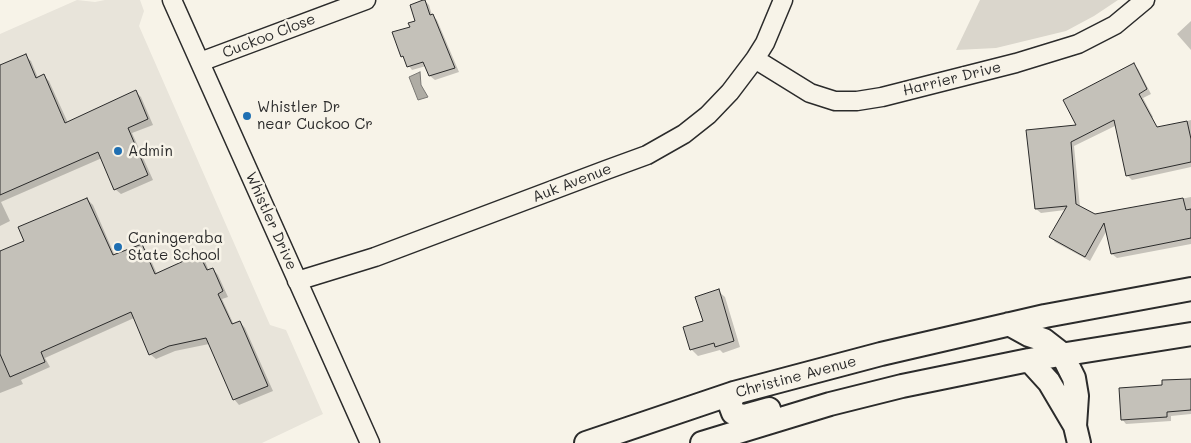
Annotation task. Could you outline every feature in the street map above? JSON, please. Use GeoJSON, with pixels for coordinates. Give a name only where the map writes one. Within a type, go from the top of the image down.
{"type":"FeatureCollection","features":[{"type":"Feature","properties":{"kind":"street","name":"Whistler Drive"},"geometry":{"type":"LineString","coordinates":[[172,0],[370,443]]}},
{"type":"Feature","properties":{"kind":"street","name":"Cuckoo Close"},"geometry":{"type":"LineString","coordinates":[[200,62],[366,0]]}},
{"type":"Feature","properties":{"kind":"street","name":"Auk Avenue"},"geometry":{"type":"LineString","coordinates":[[297,282],[375,257],[647,155],[684,134],[708,116],[730,92],[755,59],[765,43],[783,0]]}},
{"type":"Feature","properties":{"kind":"street","name":"Harrier Drive"},"geometry":{"type":"LineString","coordinates":[[755,59],[810,93],[835,101],[857,101],[882,97],[1016,63],[1078,44],[1115,25],[1145,0]]}},
{"type":"Feature","properties":{"kind":"street","name":"Christine Avenue"},"geometry":{"type":"LineString","coordinates":[[586,443],[734,394],[881,354],[1009,324],[1191,289]]}},
{"type":"Feature","properties":{"kind":"street"},"geometry":{"type":"LineString","coordinates":[[1009,324],[1029,335],[1044,340],[1062,354],[1072,371],[1076,387],[1077,435]]}},
{"type":"Feature","properties":{"kind":"street"},"geometry":{"type":"LineString","coordinates":[[702,443],[830,404],[902,386],[1062,354],[1191,334]]}},
{"type":"Feature","properties":{"kind":"street"},"geometry":{"type":"LineString","coordinates":[[1029,360],[1049,382],[1077,435]]}},
{"type":"Feature","properties":{"kind":"street"},"geometry":{"type":"LineString","coordinates":[[734,394],[730,405],[733,413],[744,416],[792,403],[830,404]]}},
{"type":"Feature","properties":{"kind":"shaded area","name":"Caningeraba State School"},"geometry":{"type":"Polygon","coordinates":[[[77,0],[95,2],[105,0],[140,0],[144,11],[139,26],[262,307],[270,325],[286,330],[323,414],[262,443],[0,443],[0,34],[77,0]]]}},
{"type":"Feature","properties":{"kind":"shaded area"},"geometry":{"type":"Polygon","coordinates":[[[980,0],[1118,0],[1066,31],[996,48],[956,50],[980,0]]]}},
{"type":"Feature","properties":{"kind":"shaded area"},"geometry":{"type":"Polygon","coordinates":[[[420,72],[421,85],[428,97],[418,100],[409,77],[420,72]]]}},
{"type":"Feature","properties":{"kind":"building"},"geometry":{"type":"Polygon","coordinates":[[[425,0],[430,15],[433,14],[455,68],[429,76],[423,62],[407,67],[403,56],[401,57],[392,32],[410,27],[408,23],[415,21],[410,5],[425,0]]]}},
{"type":"Feature","properties":{"kind":"building"},"geometry":{"type":"Polygon","coordinates":[[[26,54],[36,78],[44,74],[65,123],[136,90],[148,119],[128,128],[148,175],[114,190],[98,152],[0,195],[0,65],[26,54]]]}},
{"type":"Feature","properties":{"kind":"building"},"geometry":{"type":"Polygon","coordinates":[[[1134,63],[1147,89],[1139,94],[1157,127],[1187,121],[1191,139],[1191,162],[1126,176],[1114,120],[1071,142],[1076,204],[1095,214],[1183,198],[1186,210],[1191,209],[1191,238],[1111,254],[1104,223],[1085,257],[1049,237],[1067,206],[1035,209],[1026,130],[1076,125],[1063,100],[1134,63]]]}},
{"type":"Feature","properties":{"kind":"building"},"geometry":{"type":"Polygon","coordinates":[[[87,198],[113,255],[142,244],[155,274],[199,254],[207,270],[213,268],[223,291],[218,294],[232,324],[240,321],[268,386],[233,400],[206,338],[169,346],[149,355],[131,312],[41,352],[45,362],[10,377],[0,354],[0,251],[24,241],[18,227],[87,198]]]}},
{"type":"Feature","properties":{"kind":"building"},"geometry":{"type":"Polygon","coordinates":[[[719,289],[734,341],[715,347],[714,343],[690,350],[683,327],[703,321],[695,297],[719,289]]]}},
{"type":"Feature","properties":{"kind":"building"},"geometry":{"type":"Polygon","coordinates":[[[1191,379],[1191,410],[1167,412],[1167,417],[1121,420],[1119,388],[1162,385],[1162,380],[1191,379]]]}},
{"type":"Feature","properties":{"kind":"place","name":"Whistler Dr near Cuckoo Cr"},"geometry":{"type":"Point","coordinates":[247,116]}},
{"type":"Feature","properties":{"kind":"place","name":"Admin"},"geometry":{"type":"Point","coordinates":[118,151]}},
{"type":"Feature","properties":{"kind":"place","name":"Caningeraba State School"},"geometry":{"type":"Point","coordinates":[118,247]}}]}
